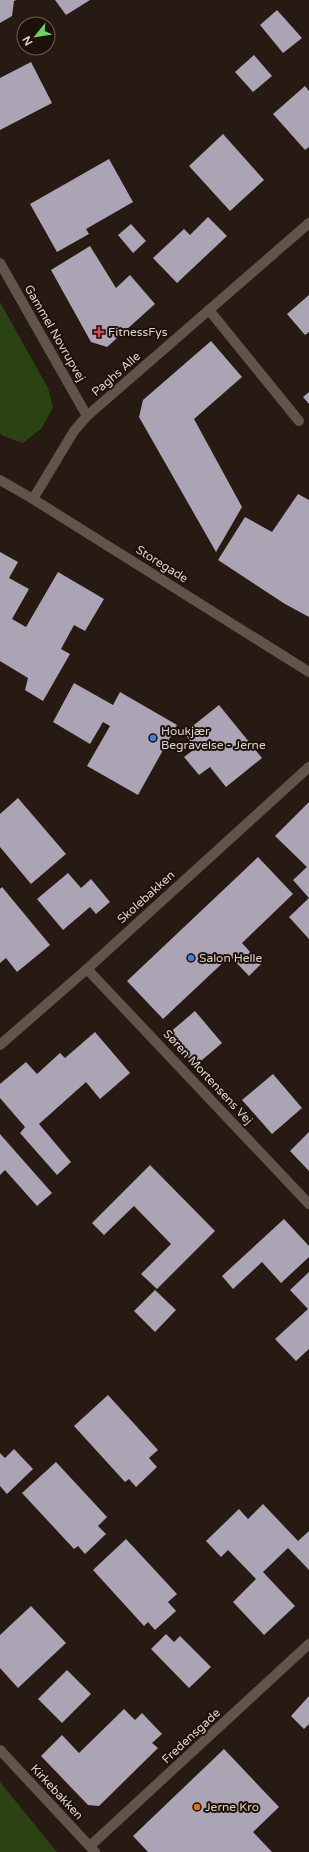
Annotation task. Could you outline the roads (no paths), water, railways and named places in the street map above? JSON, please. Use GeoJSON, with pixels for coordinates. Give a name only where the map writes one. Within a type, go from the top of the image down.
{"type":"FeatureCollection","features":[{"type":"Feature","properties":{"kind":"street","name":"Paghs Alle"},"geometry":{"type":"LineString","coordinates":[[33,499],[74,431],[87,416],[309,223]]}},
{"type":"Feature","properties":{"kind":"street","name":"Gammel Novrupvej"},"geometry":{"type":"LineString","coordinates":[[0,263],[87,416]]}},
{"type":"Feature","properties":{"kind":"street"},"geometry":{"type":"LineString","coordinates":[[209,310],[299,421]]}},
{"type":"Feature","properties":{"kind":"street","name":"Storegade"},"geometry":{"type":"LineString","coordinates":[[0,480],[33,499],[309,672]]}},
{"type":"Feature","properties":{"kind":"street","name":"Skolebakken"},"geometry":{"type":"LineString","coordinates":[[0,1045],[87,969],[309,767]]}},
{"type":"Feature","properties":{"kind":"street","name":"Søren Mortensens Vej"},"geometry":{"type":"LineString","coordinates":[[87,969],[309,1204]]}},
{"type":"Feature","properties":{"kind":"street","name":"Fredensgade"},"geometry":{"type":"LineString","coordinates":[[92,1849],[309,1644]]}},
{"type":"Feature","properties":{"kind":"street","name":"Kirkebakken"},"geometry":{"type":"LineString","coordinates":[[0,1750],[92,1849]]}},
{"type":"Feature","properties":{"kind":"place","name":"FitnessFys"},"geometry":{"type":"Point","coordinates":[99,332]}},
{"type":"Feature","properties":{"kind":"place","name":"Houkjær Begravelse - Jerne"},"geometry":{"type":"Point","coordinates":[153,738]}},
{"type":"Feature","properties":{"kind":"place","name":"Salon Helle"},"geometry":{"type":"Point","coordinates":[191,958]}},
{"type":"Feature","properties":{"kind":"place","name":"Jerne Kro"},"geometry":{"type":"Point","coordinates":[197,1807]}}]}
